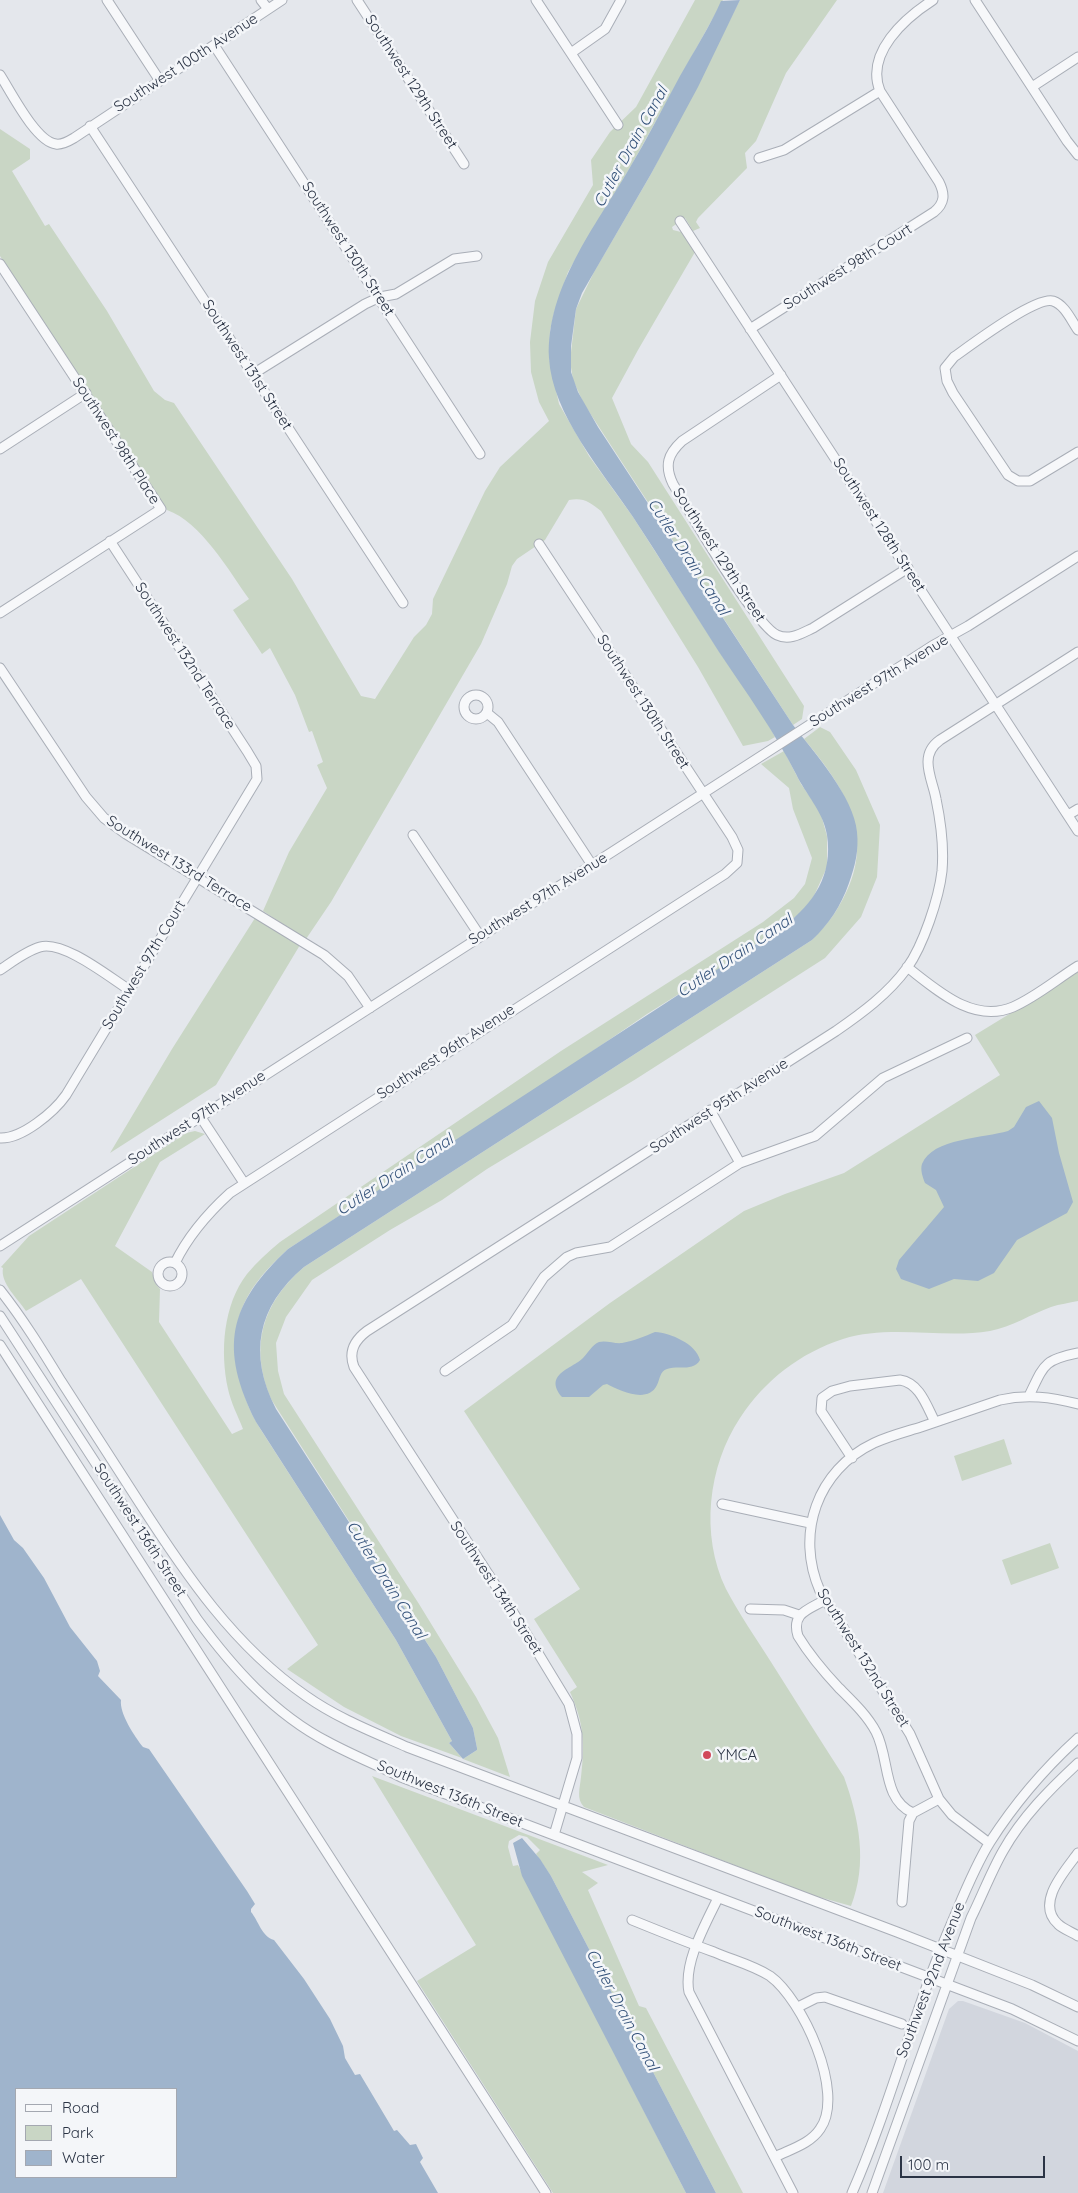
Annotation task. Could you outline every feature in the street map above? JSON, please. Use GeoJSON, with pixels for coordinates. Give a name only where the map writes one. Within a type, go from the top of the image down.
{"type":"FeatureCollection","features":[{"type":"Feature","properties":{"kind":"street"},"geometry":{"type":"LineString","coordinates":[[107,0],[160,80]]}},
{"type":"Feature","properties":{"kind":"street"},"geometry":{"type":"LineString","coordinates":[[261,0],[268,9]]}},
{"type":"Feature","properties":{"kind":"street","name":"Southwest 100th Avenue"},"geometry":{"type":"LineString","coordinates":[[0,75],[37,131],[48,142],[58,144],[70,141],[282,0]]}},
{"type":"Feature","properties":{"kind":"street","name":"Southwest 129th Street"},"geometry":{"type":"LineString","coordinates":[[357,0],[464,164]]}},
{"type":"Feature","properties":{"kind":"street"},"geometry":{"type":"LineString","coordinates":[[536,0],[618,125]]}},
{"type":"Feature","properties":{"kind":"street"},"geometry":{"type":"LineString","coordinates":[[571,53],[605,30],[621,0]]}},
{"type":"Feature","properties":{"kind":"street"},"geometry":{"type":"LineString","coordinates":[[759,158],[784,150],[880,91],[876,77],[877,69],[892,37],[910,16],[933,0]]}},
{"type":"Feature","properties":{"kind":"street"},"geometry":{"type":"LineString","coordinates":[[975,0],[1067,142],[1078,155]]}},
{"type":"Feature","properties":{"kind":"street","name":"Southwest 130th Street"},"geometry":{"type":"LineString","coordinates":[[214,45],[380,297],[480,454]]}},
{"type":"Feature","properties":{"kind":"street"},"geometry":{"type":"LineString","coordinates":[[1032,87],[1078,57]]}},
{"type":"Feature","properties":{"kind":"street","name":"Southwest 98th Court"},"geometry":{"type":"LineString","coordinates":[[750,329],[934,212],[943,201],[944,193],[939,182],[880,91]]}},
{"type":"Feature","properties":{"kind":"street","name":"Southwest 131st Street"},"geometry":{"type":"LineString","coordinates":[[90,126],[403,603]]}},
{"type":"Feature","properties":{"kind":"street","name":"Southwest 128th Street"},"geometry":{"type":"LineString","coordinates":[[680,221],[1078,831]]}},
{"type":"Feature","properties":{"kind":"street"},"geometry":{"type":"LineString","coordinates":[[253,374],[358,308],[380,297],[396,294],[454,259],[477,256]]}},
{"type":"Feature","properties":{"kind":"street","name":"Southwest 98th Place"},"geometry":{"type":"LineString","coordinates":[[0,613],[161,509],[86,393],[1,268]]}},
{"type":"Feature","properties":{"kind":"street"},"geometry":{"type":"LineString","coordinates":[[1078,330],[1063,308],[1052,301],[1043,301],[1028,308],[954,357],[945,368],[949,387],[999,464],[1011,478],[1025,482],[1039,477],[1078,452]]}},
{"type":"Feature","properties":{"kind":"street","name":"Southwest 129th Street"},"geometry":{"type":"LineString","coordinates":[[781,375],[682,441],[671,453],[667,469],[672,484],[750,606],[766,627],[779,636],[797,636],[814,628],[908,568]]}},
{"type":"Feature","properties":{"kind":"street"},"geometry":{"type":"LineString","coordinates":[[0,449],[86,393]]}},
{"type":"Feature","properties":{"kind":"street","name":"Southwest 132nd Terrace"},"geometry":{"type":"LineString","coordinates":[[110,541],[247,751],[258,772]]}},
{"type":"Feature","properties":{"kind":"street","name":"Southwest 130th Street"},"geometry":{"type":"LineString","coordinates":[[539,544],[735,844],[738,850],[737,863]]}},
{"type":"Feature","properties":{"kind":"street","name":"Southwest 97th Avenue"},"geometry":{"type":"LineString","coordinates":[[0,1246],[772,748],[1078,556]]}},
{"type":"Feature","properties":{"kind":"street"},"geometry":{"type":"LineString","coordinates":[[996,704],[1078,652]]}},
{"type":"Feature","properties":{"kind":"street","name":"Southwest 133rd Terrace"},"geometry":{"type":"LineString","coordinates":[[0,668],[97,811],[115,826],[329,959],[348,976],[370,1008]]}},
{"type":"Feature","properties":{"kind":"street","name":"Southwest 95th Avenue"},"geometry":{"type":"LineString","coordinates":[[351,1356],[355,1342],[367,1331],[863,1012],[908,967],[926,930],[939,889],[942,872],[941,826],[928,761],[930,751],[936,743],[996,704]]}},
{"type":"Feature","properties":{"kind":"street"},"geometry":{"type":"LineString","coordinates":[[487,713],[498,722],[592,865]]}},
{"type":"Feature","properties":{"kind":"street","name":"Southwest 97th Court"},"geometry":{"type":"LineString","coordinates":[[4,1138],[25,1130],[49,1114],[62,1102],[128,990],[254,787],[258,772]]}},
{"type":"Feature","properties":{"kind":"street"},"geometry":{"type":"LineString","coordinates":[[1068,815],[1078,809]]}},
{"type":"Feature","properties":{"kind":"street"},"geometry":{"type":"LineString","coordinates":[[413,835],[480,936]]}},
{"type":"Feature","properties":{"kind":"street","name":"Southwest 96th Avenue"},"geometry":{"type":"LineString","coordinates":[[175,1263],[186,1243],[207,1214],[244,1183],[725,874],[737,863]]}},
{"type":"Feature","properties":{"kind":"street"},"geometry":{"type":"LineString","coordinates":[[0,970],[36,948],[44,946],[56,947],[76,956],[128,990]]}},
{"type":"Feature","properties":{"kind":"street"},"geometry":{"type":"LineString","coordinates":[[908,967],[932,986],[959,1003],[974,1009],[990,1011],[1007,1009],[1018,1004],[1078,966]]}},
{"type":"Feature","properties":{"kind":"street"},"geometry":{"type":"LineString","coordinates":[[445,1371],[512,1325],[544,1277],[568,1257],[576,1253],[610,1247],[740,1163],[814,1136],[883,1078],[967,1038]]}},
{"type":"Feature","properties":{"kind":"street"},"geometry":{"type":"LineString","coordinates":[[710,1110],[740,1163]]}},
{"type":"Feature","properties":{"kind":"street"},"geometry":{"type":"LineString","coordinates":[[200,1116],[244,1183]]}},
{"type":"Feature","properties":{"kind":"street","name":"Southwest 136th Street"},"geometry":{"type":"LineString","coordinates":[[0,1290],[29,1330],[189,1577],[211,1607],[269,1666],[306,1696],[351,1722],[407,1747],[897,1932],[1032,1986],[1078,2007]]}},
{"type":"Feature","properties":{"kind":"street","name":"Southwest 136th Street"},"geometry":{"type":"LineString","coordinates":[[0,1316],[197,1619],[220,1650],[247,1680],[285,1714],[327,1742],[402,1776],[1012,2009],[1078,2041]]}},
{"type":"Feature","properties":{"kind":"street","name":"Southwest 136th Street"},"geometry":{"type":"LineString","coordinates":[[0,1345],[546,2193]]}},
{"type":"Feature","properties":{"kind":"street"},"geometry":{"type":"LineString","coordinates":[[1078,1353],[1049,1361],[1041,1370],[1029,1396],[1054,1398],[1078,1404]]}},
{"type":"Feature","properties":{"kind":"street","name":"Southwest 134th Street"},"geometry":{"type":"LineString","coordinates":[[351,1356],[358,1374],[566,1698],[576,1728],[578,1750],[575,1770],[554,1835]]}},
{"type":"Feature","properties":{"kind":"street"},"geometry":{"type":"LineString","coordinates":[[852,1458],[821,1411],[822,1398],[832,1391],[900,1380],[908,1382],[922,1396],[935,1422]]}},
{"type":"Feature","properties":{"kind":"street","name":"Southwest 132nd Street"},"geometry":{"type":"LineString","coordinates":[[989,1843],[958,1821],[939,1799],[910,1734],[825,1600],[816,1581],[811,1562],[810,1523],[814,1506],[835,1473],[852,1458],[873,1444],[1000,1400],[1029,1396]]}},
{"type":"Feature","properties":{"kind":"street"},"geometry":{"type":"LineString","coordinates":[[722,1504],[810,1523]]}},
{"type":"Feature","properties":{"kind":"street"},"geometry":{"type":"LineString","coordinates":[[825,1600],[799,1615],[795,1622],[798,1636],[873,1728],[881,1747],[893,1794],[903,1809],[912,1813]]}},
{"type":"Feature","properties":{"kind":"street"},"geometry":{"type":"LineString","coordinates":[[750,1609],[784,1610],[799,1615]]}},
{"type":"Feature","properties":{"kind":"street","name":"Southwest 92nd Avenue"},"geometry":{"type":"LineString","coordinates":[[852,2193],[939,1950],[972,1876],[989,1843],[1012,1809],[1036,1779],[1078,1738]]}},
{"type":"Feature","properties":{"kind":"street","name":"Southwest 92nd Avenue"},"geometry":{"type":"LineString","coordinates":[[872,2193],[971,1918],[1003,1851],[1025,1818],[1046,1793],[1078,1763]]}},
{"type":"Feature","properties":{"kind":"street"},"geometry":{"type":"LineString","coordinates":[[902,1902],[909,1821],[912,1813],[939,1799]]}},
{"type":"Feature","properties":{"kind":"street"},"geometry":{"type":"LineString","coordinates":[[1078,1853],[1050,1898],[1049,1907],[1052,1917],[1059,1925],[1078,1936]]}},
{"type":"Feature","properties":{"kind":"street"},"geometry":{"type":"LineString","coordinates":[[718,1898],[696,1946],[687,1979],[689,1992],[793,2193]]}},
{"type":"Feature","properties":{"kind":"street"},"geometry":{"type":"LineString","coordinates":[[632,1920],[763,1972],[781,1986],[798,2007],[824,2065],[827,2086],[827,2112],[822,2126],[815,2136],[800,2146],[775,2157]]}},
{"type":"Feature","properties":{"kind":"street"},"geometry":{"type":"LineString","coordinates":[[798,2007],[816,1998],[825,1998],[902,2024]]}},
{"type":"Feature","properties":{"kind":"shaded area"},"geometry":{"type":"Polygon","coordinates":[[[958,2001],[963,2001],[1025,2023],[1078,2051],[1078,2193],[883,2193],[949,2009],[958,2001]]]}},
{"type":"Feature","properties":{"kind":"green space"},"geometry":{"type":"Polygon","coordinates":[[[695,0],[723,0],[631,166],[568,272],[554,313],[550,331],[549,357],[559,404],[589,456],[633,517],[719,651],[764,716],[775,737],[768,741],[743,746],[698,667],[601,511],[586,501],[578,499],[569,500],[545,540],[517,559],[512,566],[507,584],[481,644],[331,902],[306,939],[263,911],[289,852],[327,788],[317,765],[323,762],[312,731],[309,732],[295,695],[270,648],[262,654],[233,610],[249,599],[203,536],[179,516],[167,510],[0,256],[0,129],[30,149],[30,159],[12,171],[45,226],[49,224],[107,311],[154,391],[165,400],[174,403],[292,579],[361,696],[375,699],[414,637],[426,625],[432,614],[433,599],[485,491],[500,467],[549,421],[539,402],[531,372],[530,342],[535,301],[548,262],[593,185],[591,160],[610,132],[636,107],[695,0]]]}},
{"type":"Feature","properties":{"kind":"green space"},"geometry":{"type":"Polygon","coordinates":[[[740,0],[837,0],[786,73],[756,141],[745,153],[747,168],[698,218],[696,222],[700,228],[693,231],[685,218],[672,227],[673,230],[681,232],[695,252],[612,398],[631,444],[648,462],[804,706],[802,719],[793,725],[584,404],[573,380],[570,361],[576,309],[594,272],[651,174],[740,0]]]}},
{"type":"Feature","properties":{"kind":"green space"},"geometry":{"type":"Polygon","coordinates":[[[820,727],[830,732],[856,770],[880,825],[877,877],[861,917],[825,958],[636,1079],[487,1169],[442,1200],[390,1230],[312,1280],[286,1317],[276,1343],[278,1371],[284,1394],[419,1604],[476,1697],[498,1738],[510,1777],[463,1759],[477,1750],[473,1728],[436,1657],[271,1399],[264,1380],[261,1362],[261,1344],[264,1327],[269,1311],[278,1296],[304,1267],[812,940],[825,926],[834,915],[849,886],[856,863],[857,841],[846,799],[820,759],[804,739],[820,727]]]}},
{"type":"Feature","properties":{"kind":"green space"},"geometry":{"type":"Polygon","coordinates":[[[784,751],[801,784],[820,811],[827,836],[827,867],[813,898],[801,913],[727,964],[647,1014],[562,1072],[288,1249],[262,1275],[252,1289],[239,1317],[236,1333],[238,1370],[249,1408],[261,1430],[396,1640],[452,1741],[449,1743],[462,1758],[401,1736],[344,1707],[287,1669],[318,1645],[81,1279],[26,1311],[10,1291],[4,1279],[3,1268],[1,1267],[29,1236],[186,1133],[195,1131],[205,1134],[160,1162],[115,1246],[152,1272],[155,1283],[160,1289],[159,1322],[232,1434],[243,1429],[228,1389],[224,1360],[225,1329],[228,1314],[239,1286],[263,1257],[280,1242],[561,1051],[763,922],[794,898],[805,884],[812,858],[793,809],[789,788],[761,764],[784,751]]]}},
{"type":"Feature","properties":{"kind":"green space"},"geometry":{"type":"Polygon","coordinates":[[[255,918],[300,945],[216,1085],[110,1153],[172,1049],[255,918]]]}},
{"type":"Feature","properties":{"kind":"green space"},"geometry":{"type":"Polygon","coordinates":[[[1078,972],[1078,1301],[1051,1307],[1006,1327],[990,1331],[953,1334],[898,1332],[861,1335],[843,1339],[812,1352],[772,1380],[750,1404],[729,1437],[715,1479],[711,1501],[713,1546],[718,1568],[726,1589],[844,1777],[854,1809],[860,1841],[859,1874],[851,1906],[812,1895],[584,1807],[579,1793],[583,1754],[581,1724],[570,1692],[577,1687],[534,1619],[580,1589],[464,1411],[610,1303],[744,1211],[844,1173],[1000,1075],[975,1035],[1078,972]]]}},
{"type":"Feature","properties":{"kind":"green space"},"geometry":{"type":"Polygon","coordinates":[[[1004,1439],[1012,1464],[962,1481],[954,1456],[1004,1439]]]}},
{"type":"Feature","properties":{"kind":"green space"},"geometry":{"type":"Polygon","coordinates":[[[1050,1543],[1059,1568],[1011,1585],[1002,1560],[1050,1543]]]}},
{"type":"Feature","properties":{"kind":"green space"},"geometry":{"type":"Polygon","coordinates":[[[372,1776],[608,1865],[582,1872],[598,1883],[588,1890],[639,2006],[646,2008],[743,2193],[716,2193],[551,1876],[536,1854],[540,1850],[527,1837],[519,1835],[509,1841],[508,1847],[513,1866],[518,1865],[686,2193],[553,2193],[417,1981],[476,1945],[372,1776]]]}},
{"type":"Feature","properties":{"kind":"water","name":"Cutler Drain Canal"},"geometry":{"type":"Polygon","coordinates":[[[740,0],[698,87],[651,174],[582,293],[576,309],[571,346],[571,372],[578,392],[598,427],[793,725],[822,761],[849,804],[857,832],[857,846],[856,858],[849,883],[834,914],[812,940],[304,1267],[288,1282],[276,1298],[267,1315],[262,1332],[260,1350],[262,1369],[267,1389],[276,1409],[436,1657],[473,1728],[477,1750],[463,1759],[449,1743],[452,1741],[396,1640],[256,1422],[244,1396],[237,1372],[234,1350],[236,1329],[242,1309],[252,1289],[288,1249],[784,926],[812,898],[824,875],[828,849],[827,835],[822,818],[759,712],[633,517],[580,441],[559,400],[552,379],[549,358],[550,332],[555,307],[575,259],[629,169],[721,1],[740,0]]]}},
{"type":"Feature","properties":{"kind":"water"},"geometry":{"type":"Polygon","coordinates":[[[1039,1101],[1052,1118],[1059,1153],[1073,1202],[1067,1213],[1017,1240],[994,1273],[978,1281],[954,1279],[929,1289],[901,1279],[896,1269],[899,1260],[944,1207],[936,1190],[925,1183],[921,1169],[928,1155],[936,1149],[960,1140],[1008,1131],[1014,1127],[1026,1107],[1039,1101]]]}},
{"type":"Feature","properties":{"kind":"water"},"geometry":{"type":"Polygon","coordinates":[[[655,1332],[682,1340],[694,1349],[700,1360],[693,1366],[665,1370],[653,1391],[647,1394],[641,1395],[626,1392],[607,1384],[603,1385],[589,1397],[562,1397],[557,1389],[557,1377],[583,1358],[597,1343],[605,1341],[622,1343],[655,1332]]]}},
{"type":"Feature","properties":{"kind":"water"},"geometry":{"type":"Polygon","coordinates":[[[0,1515],[14,1540],[23,1548],[44,1578],[70,1627],[97,1661],[100,1671],[98,1676],[121,1700],[122,1711],[128,1725],[143,1747],[149,1749],[247,1891],[255,1904],[251,1912],[261,1928],[266,1935],[274,1940],[304,1979],[330,2019],[343,2046],[345,2058],[355,2075],[360,2074],[394,2131],[397,2130],[410,2145],[416,2144],[423,2158],[420,2162],[438,2193],[0,2193],[0,1515]]]}},
{"type":"Feature","properties":{"kind":"water"},"geometry":{"type":"Polygon","coordinates":[[[522,1838],[540,1859],[551,1876],[716,2193],[686,2193],[522,1876],[513,1843],[522,1838]]]}},
{"type":"Feature","properties":{"kind":"place","name":"YMCA"},"geometry":{"type":"Point","coordinates":[707,1755]}}]}
